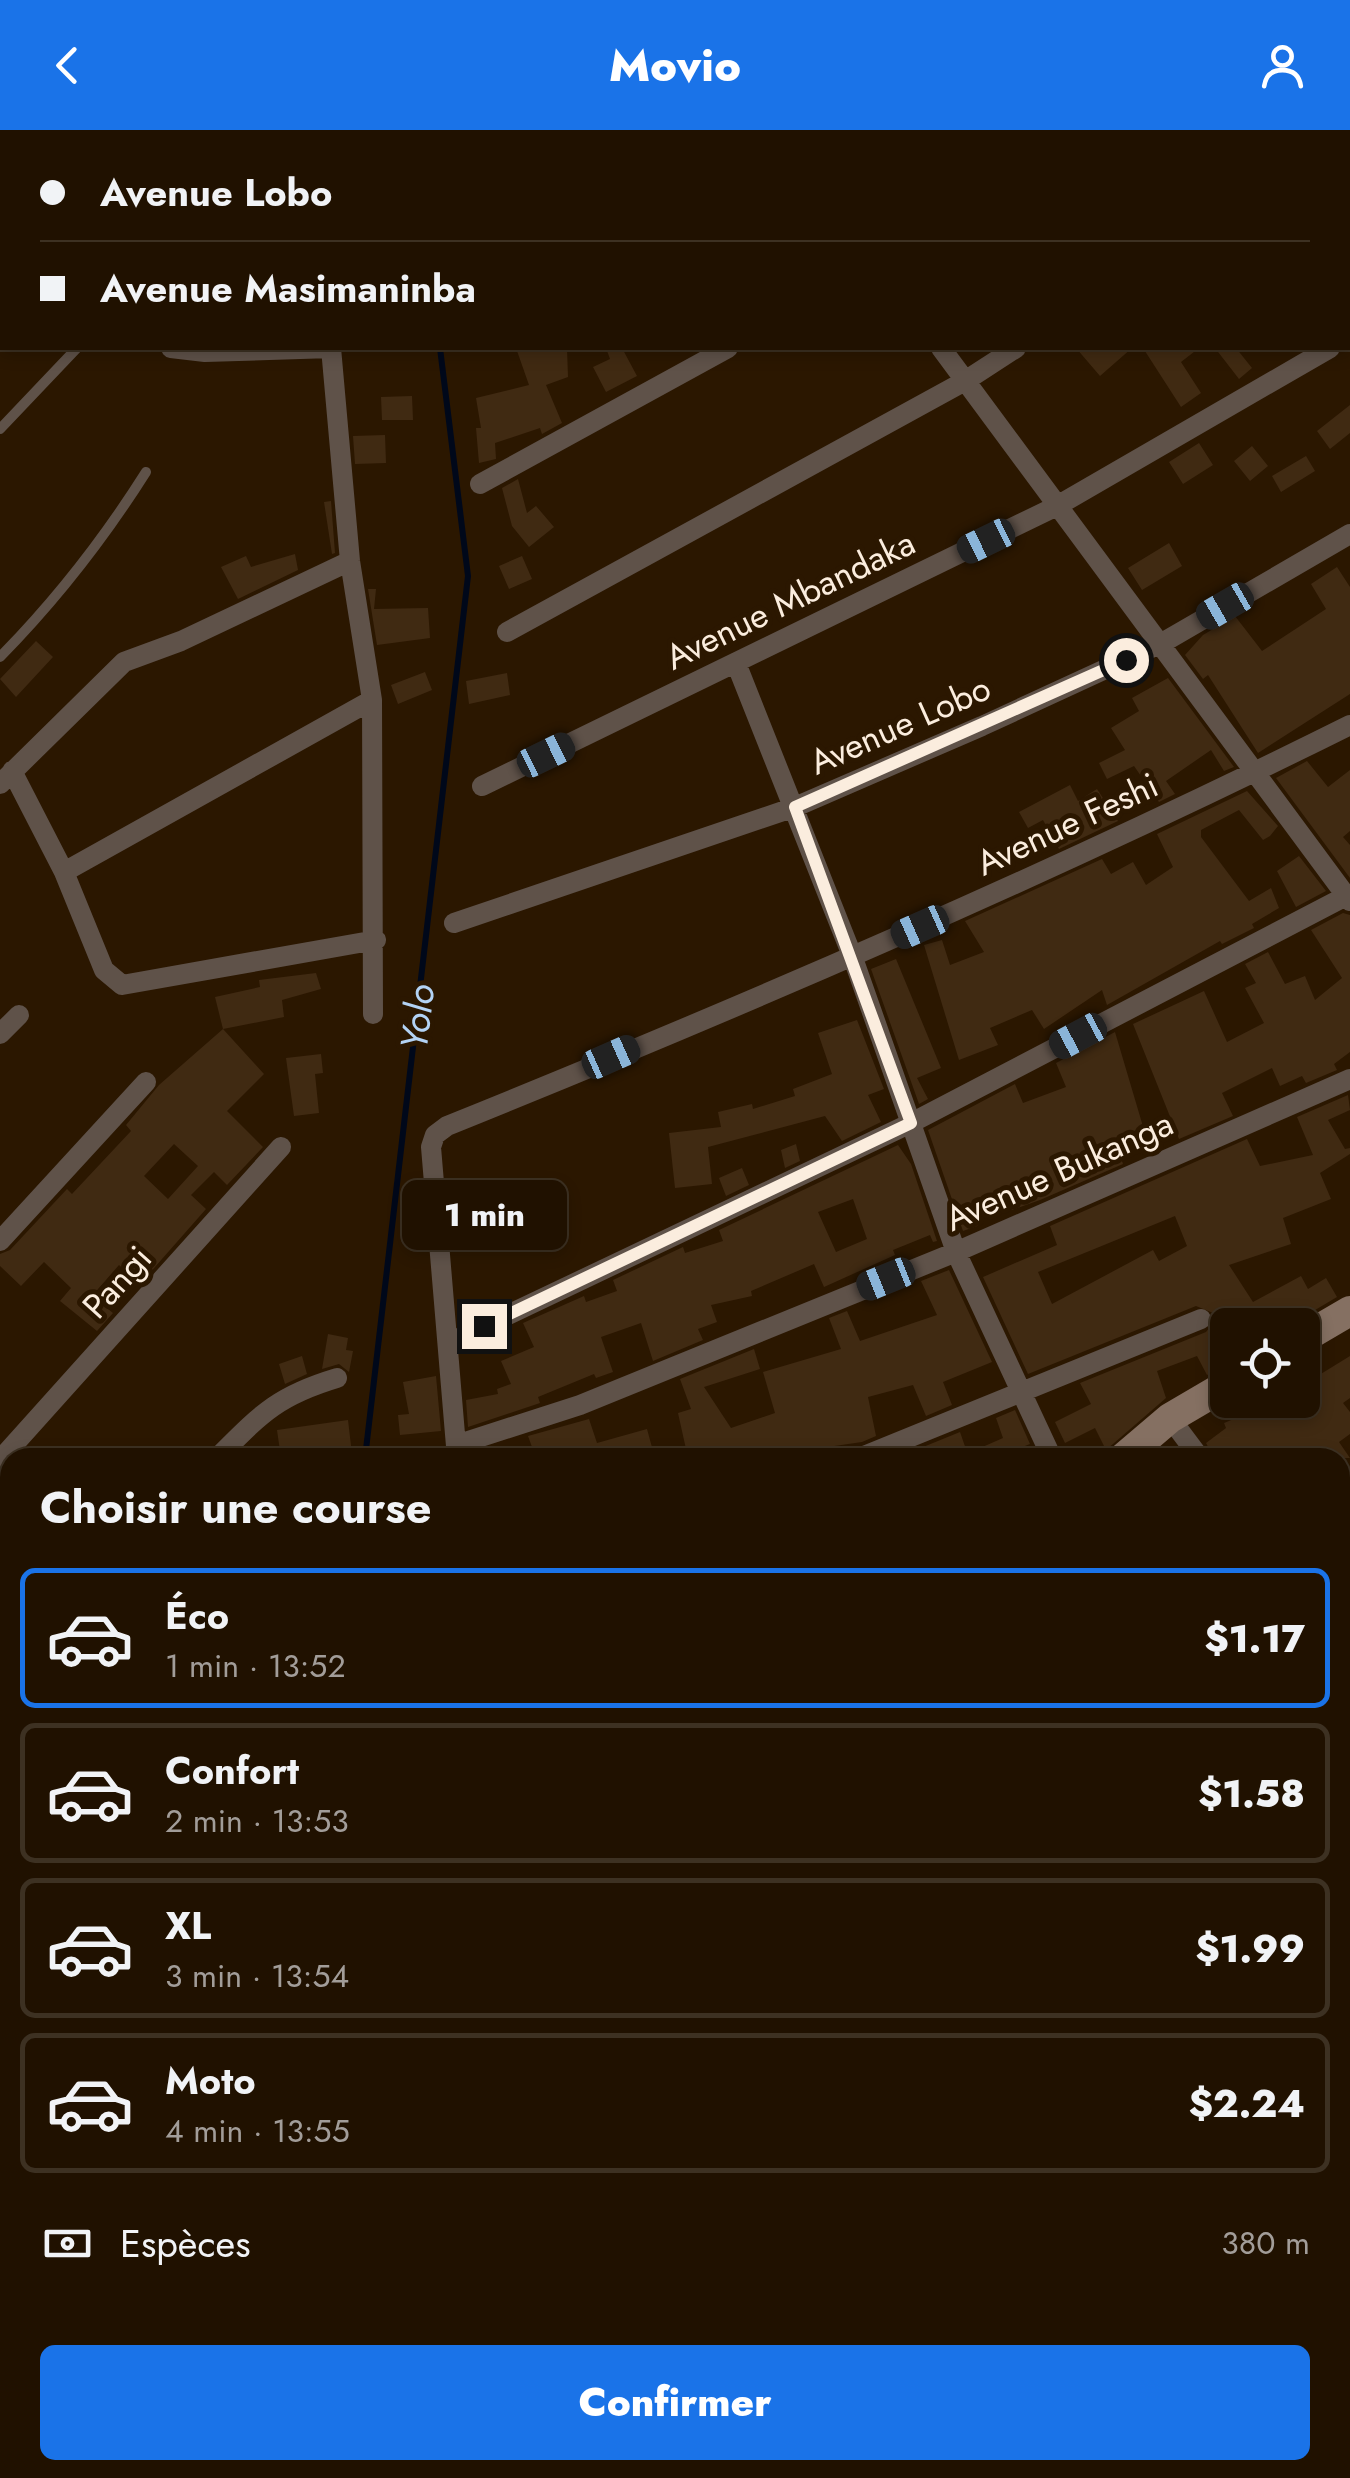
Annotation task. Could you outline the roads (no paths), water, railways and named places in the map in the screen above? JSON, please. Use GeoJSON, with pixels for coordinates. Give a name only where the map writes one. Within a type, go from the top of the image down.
{"type":"FeatureCollection","features":[{"type":"Feature","properties":{"kind":"street"},"geometry":{"type":"LineString","coordinates":[[188,350],[268,350]]}},
{"type":"Feature","properties":{"kind":"street"},"geometry":{"type":"LineString","coordinates":[[331,350],[350,561],[372,700],[376,940],[373,1014]]}},
{"type":"Feature","properties":{"kind":"street"},"geometry":{"type":"LineString","coordinates":[[480,484],[724,350]]}},
{"type":"Feature","properties":{"kind":"street"},"geometry":{"type":"LineString","coordinates":[[456,1448],[448,1342],[911,1123],[1349,897],[942,350]]}},
{"type":"Feature","properties":{"kind":"street"},"geometry":{"type":"LineString","coordinates":[[508,632],[1013,350]]}},
{"type":"Feature","properties":{"kind":"street","name":"Avenue Mbandaka"},"geometry":{"type":"LineString","coordinates":[[482,786],[1057,506],[1327,350]]}},
{"type":"Feature","properties":{"kind":"street","name":"Avenue Lobo"},"geometry":{"type":"LineString","coordinates":[[454,923],[795,807],[1162,643],[1350,534]]}},
{"type":"Feature","properties":{"kind":"street"},"geometry":{"type":"LineString","coordinates":[[350,561],[181,641],[124,662],[4,771],[64,872],[104,970],[122,985],[376,940]]}},
{"type":"Feature","properties":{"kind":"street"},"geometry":{"type":"LineString","coordinates":[[736,663],[852,958],[956,1252],[1047,1448]]}},
{"type":"Feature","properties":{"kind":"street"},"geometry":{"type":"LineString","coordinates":[[64,872],[372,700]]}},
{"type":"Feature","properties":{"kind":"street","name":"Avenue Feshi"},"geometry":{"type":"LineString","coordinates":[[448,1342],[430,1147],[435,1135],[446,1126],[852,958],[1350,725]]}},
{"type":"Feature","properties":{"kind":"street"},"geometry":{"type":"LineString","coordinates":[[0,1034],[19,1015]]}},
{"type":"Feature","properties":{"kind":"street","name":"Avenue Bukanga"},"geometry":{"type":"LineString","coordinates":[[467,1448],[956,1252],[1350,1079]]}},
{"type":"Feature","properties":{"kind":"street"},"geometry":{"type":"LineString","coordinates":[[0,1241],[146,1082]]}},
{"type":"Feature","properties":{"kind":"street","name":"Pangi"},"geometry":{"type":"LineString","coordinates":[[11,1448],[281,1147]]}},
{"type":"Feature","properties":{"kind":"street"},"geometry":{"type":"LineString","coordinates":[[1320,1329],[1349,1314]]}},
{"type":"Feature","properties":{"kind":"street"},"geometry":{"type":"LineString","coordinates":[[884,1448],[1201,1319]]}},
{"type":"Feature","properties":{"kind":"street"},"geometry":{"type":"LineString","coordinates":[[228,1448],[261,1413],[292,1391],[337,1378]]}},
{"type":"Feature","properties":{"kind":"street"},"geometry":{"type":"LineString","coordinates":[[1135,1448],[1170,1418],[1210,1395]]}},
{"type":"Feature","properties":{"kind":"street"},"geometry":{"type":"LineString","coordinates":[[1170,1418],[1192,1448]]}},
{"type":"Feature","properties":{"kind":"lane"},"geometry":{"type":"LineString","coordinates":[[0,428],[75,350]]}},
{"type":"Feature","properties":{"kind":"lane"},"geometry":{"type":"LineString","coordinates":[[0,657],[68,584],[146,472]]}},
{"type":"Feature","properties":{"kind":"waterway","name":"Yolo"},"geometry":{"type":"LineString","coordinates":[[366,1448],[468,576],[440,350]]}}]}
